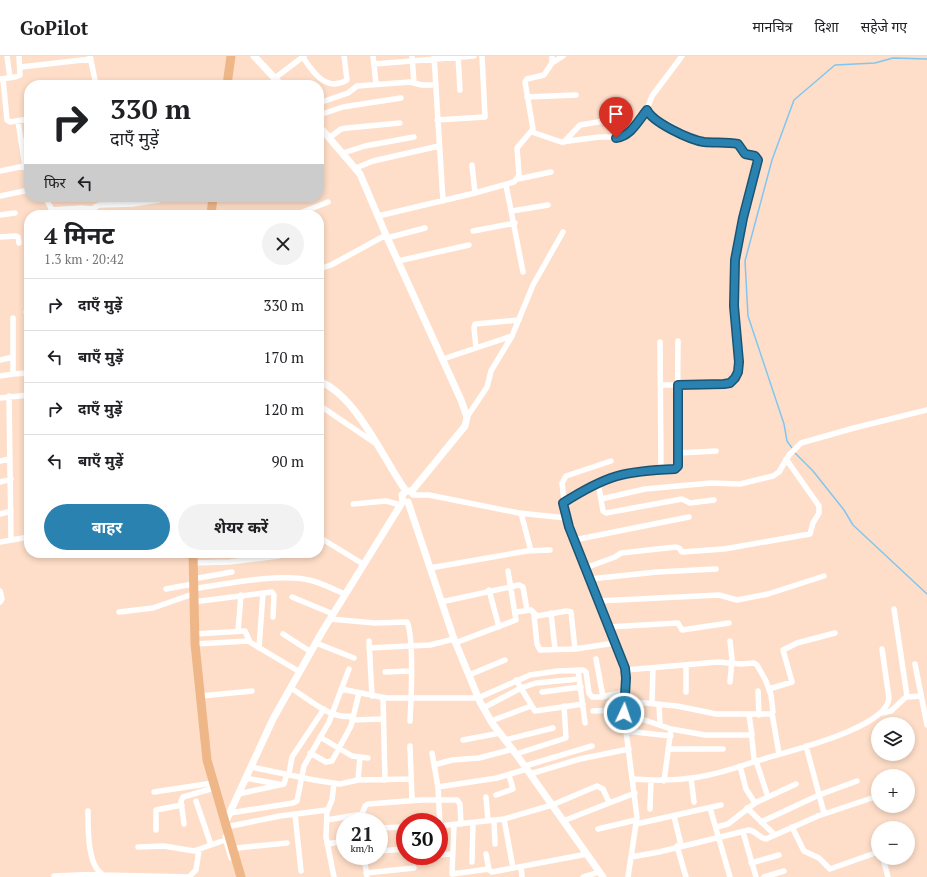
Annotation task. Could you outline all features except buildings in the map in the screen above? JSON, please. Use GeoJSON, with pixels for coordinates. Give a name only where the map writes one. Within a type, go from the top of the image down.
{"type":"FeatureCollection","features":[{"type":"Feature","properties":{"kind":"main road"},"geometry":{"type":"LineString","coordinates":[[229,80],[231,56]]}},
{"type":"Feature","properties":{"kind":"main road"},"geometry":{"type":"LineString","coordinates":[[193,558],[195,644],[207,760],[213,786],[241,877]]}},
{"type":"Feature","properties":{"kind":"street"},"geometry":{"type":"LineString","coordinates":[[7,56],[10,78]]}},
{"type":"Feature","properties":{"kind":"street"},"geometry":{"type":"LineString","coordinates":[[19,56],[21,67],[19,76],[1,79],[7,120],[10,122],[24,120]]}},
{"type":"Feature","properties":{"kind":"street"},"geometry":{"type":"LineString","coordinates":[[254,56],[275,78],[302,56],[320,80]]}},
{"type":"Feature","properties":{"kind":"street"},"geometry":{"type":"LineString","coordinates":[[324,81],[329,83],[346,80],[344,56]]}},
{"type":"Feature","properties":{"kind":"street"},"geometry":{"type":"LineString","coordinates":[[374,56],[376,84]]}},
{"type":"Feature","properties":{"kind":"street"},"geometry":{"type":"LineString","coordinates":[[458,56],[460,90]]}},
{"type":"Feature","properties":{"kind":"street"},"geometry":{"type":"LineString","coordinates":[[374,64],[392,59],[474,56]]}},
{"type":"Feature","properties":{"kind":"street"},"geometry":{"type":"LineString","coordinates":[[438,120],[485,117],[482,56]]}},
{"type":"Feature","properties":{"kind":"street"},"geometry":{"type":"LineString","coordinates":[[552,56],[552,63]]}},
{"type":"Feature","properties":{"kind":"street"},"geometry":{"type":"LineString","coordinates":[[518,179],[517,148],[532,132],[533,127],[525,85],[526,80],[543,76],[552,63],[563,56]]}},
{"type":"Feature","properties":{"kind":"street"},"geometry":{"type":"LineString","coordinates":[[532,132],[556,142],[599,137],[622,137],[630,131],[647,111],[652,96],[682,56]]}},
{"type":"Feature","properties":{"kind":"street"},"geometry":{"type":"LineString","coordinates":[[434,57],[438,146],[443,201]]}},
{"type":"Feature","properties":{"kind":"street"},"geometry":{"type":"LineString","coordinates":[[21,67],[90,58],[95,80]]}},
{"type":"Feature","properties":{"kind":"street"},"geometry":{"type":"LineString","coordinates":[[412,58],[414,83]]}},
{"type":"Feature","properties":{"kind":"street"},"geometry":{"type":"LineString","coordinates":[[324,101],[348,93],[357,86],[414,83],[422,85],[436,85]]}},
{"type":"Feature","properties":{"kind":"street"},"geometry":{"type":"LineString","coordinates":[[527,97],[576,95]]}},
{"type":"Feature","properties":{"kind":"street"},"geometry":{"type":"LineString","coordinates":[[324,113],[343,107],[401,98]]}},
{"type":"Feature","properties":{"kind":"street"},"geometry":{"type":"LineString","coordinates":[[647,111],[669,127],[698,140],[738,144],[745,154],[755,156],[758,160],[743,218],[735,260],[734,306],[739,362],[738,372],[730,383],[662,385]]}},
{"type":"Feature","properties":{"kind":"street"},"geometry":{"type":"LineString","coordinates":[[18,121],[24,154]]}},
{"type":"Feature","properties":{"kind":"street"},"geometry":{"type":"LineString","coordinates":[[564,142],[580,125],[604,121]]}},
{"type":"Feature","properties":{"kind":"street"},"geometry":{"type":"LineString","coordinates":[[329,138],[341,129],[400,124]]}},
{"type":"Feature","properties":{"kind":"street"},"geometry":{"type":"LineString","coordinates":[[324,132],[356,168],[367,187],[386,236],[462,400],[467,417],[466,426],[410,493]]}},
{"type":"Feature","properties":{"kind":"street"},"geometry":{"type":"LineString","coordinates":[[343,153],[365,146],[414,137]]}},
{"type":"Feature","properties":{"kind":"street"},"geometry":{"type":"LineString","coordinates":[[356,168],[388,158],[438,146]]}},
{"type":"Feature","properties":{"kind":"street"},"geometry":{"type":"LineString","coordinates":[[472,165],[475,194]]}},
{"type":"Feature","properties":{"kind":"street"},"geometry":{"type":"LineString","coordinates":[[0,171],[24,166]]}},
{"type":"Feature","properties":{"kind":"street"},"geometry":{"type":"LineString","coordinates":[[378,216],[475,194],[506,185],[518,179],[551,172]]}},
{"type":"Feature","properties":{"kind":"street"},"geometry":{"type":"LineString","coordinates":[[506,185],[515,223],[523,272]]}},
{"type":"Feature","properties":{"kind":"street"},"geometry":{"type":"LineString","coordinates":[[0,196],[24,191]]}},
{"type":"Feature","properties":{"kind":"street"},"geometry":{"type":"LineString","coordinates":[[70,210],[82,208],[92,209],[99,205],[146,202]]}},
{"type":"Feature","properties":{"kind":"street"},"geometry":{"type":"LineString","coordinates":[[308,210],[328,202]]}},
{"type":"Feature","properties":{"kind":"street"},"geometry":{"type":"LineString","coordinates":[[512,211],[548,205]]}},
{"type":"Feature","properties":{"kind":"street"},"geometry":{"type":"LineString","coordinates":[[0,215],[15,213]]}},
{"type":"Feature","properties":{"kind":"street"},"geometry":{"type":"LineString","coordinates":[[473,231],[515,223]]}},
{"type":"Feature","properties":{"kind":"street"},"geometry":{"type":"LineString","coordinates":[[324,267],[386,236],[425,228]]}},
{"type":"Feature","properties":{"kind":"street"},"geometry":{"type":"LineString","coordinates":[[467,417],[484,394],[491,371],[512,336],[535,280],[563,232]]}},
{"type":"Feature","properties":{"kind":"street"},"geometry":{"type":"LineString","coordinates":[[0,237],[16,236],[18,237],[19,243]]}},
{"type":"Feature","properties":{"kind":"street"},"geometry":{"type":"LineString","coordinates":[[398,261],[468,245]]}},
{"type":"Feature","properties":{"kind":"street"},"geometry":{"type":"LineString","coordinates":[[13,318],[14,374]]}},
{"type":"Feature","properties":{"kind":"street"},"geometry":{"type":"LineString","coordinates":[[476,348],[475,324],[519,320]]}},
{"type":"Feature","properties":{"kind":"street"},"geometry":{"type":"LineString","coordinates":[[443,359],[512,336]]}},
{"type":"Feature","properties":{"kind":"street"},"geometry":{"type":"LineString","coordinates":[[563,503],[598,482],[622,474],[677,468],[678,341]]}},
{"type":"Feature","properties":{"kind":"street"},"geometry":{"type":"LineString","coordinates":[[660,342],[662,385],[661,470]]}},
{"type":"Feature","properties":{"kind":"street"},"geometry":{"type":"LineString","coordinates":[[0,360],[13,357]]}},
{"type":"Feature","properties":{"kind":"street"},"geometry":{"type":"LineString","coordinates":[[0,376],[24,373]]}},
{"type":"Feature","properties":{"kind":"street"},"geometry":{"type":"LineString","coordinates":[[324,384],[349,405],[362,420],[410,493],[412,501],[404,503],[386,501],[353,504]]}},
{"type":"Feature","properties":{"kind":"street"},"geometry":{"type":"LineString","coordinates":[[0,398],[24,395]]}},
{"type":"Feature","properties":{"kind":"street"},"geometry":{"type":"LineString","coordinates":[[9,396],[11,539]]}},
{"type":"Feature","properties":{"kind":"street"},"geometry":{"type":"LineString","coordinates":[[324,408],[376,443]]}},
{"type":"Feature","properties":{"kind":"street"},"geometry":{"type":"LineString","coordinates":[[601,499],[645,490],[711,483],[742,483],[778,473],[788,457],[801,443],[927,410]]}},
{"type":"Feature","properties":{"kind":"street"},"geometry":{"type":"LineString","coordinates":[[678,453],[716,451]]}},
{"type":"Feature","properties":{"kind":"street"},"geometry":{"type":"LineString","coordinates":[[585,568],[615,557],[621,553],[676,547],[682,552],[724,549],[810,534],[813,523],[819,513],[819,506],[788,457]]}},
{"type":"Feature","properties":{"kind":"street"},"geometry":{"type":"LineString","coordinates":[[0,461],[10,458]]}},
{"type":"Feature","properties":{"kind":"street"},"geometry":{"type":"LineString","coordinates":[[610,461],[564,477],[562,483],[563,503],[566,518],[626,670],[624,712],[635,793],[636,822],[628,877]]}},
{"type":"Feature","properties":{"kind":"street"},"geometry":{"type":"LineString","coordinates":[[0,482],[11,479]]}},
{"type":"Feature","properties":{"kind":"street"},"geometry":{"type":"LineString","coordinates":[[598,482],[603,511],[606,513],[682,499],[690,503],[714,500]]}},
{"type":"Feature","properties":{"kind":"street"},"geometry":{"type":"LineString","coordinates":[[566,518],[521,514],[429,495],[410,493],[402,495],[430,568],[455,641],[483,708],[601,874],[583,877]]}},
{"type":"Feature","properties":{"kind":"street"},"geometry":{"type":"LineString","coordinates":[[237,877],[225,840],[226,825],[245,778],[273,719],[292,688],[316,643],[363,564],[404,503]]}},
{"type":"Feature","properties":{"kind":"street"},"geometry":{"type":"LineString","coordinates":[[0,514],[11,511]]}},
{"type":"Feature","properties":{"kind":"street"},"geometry":{"type":"LineString","coordinates":[[521,514],[531,551]]}},
{"type":"Feature","properties":{"kind":"street"},"geometry":{"type":"LineString","coordinates":[[574,540],[689,517]]}},
{"type":"Feature","properties":{"kind":"street"},"geometry":{"type":"LineString","coordinates":[[0,542],[24,538]]}},
{"type":"Feature","properties":{"kind":"street"},"geometry":{"type":"LineString","coordinates":[[324,540],[363,564]]}},
{"type":"Feature","properties":{"kind":"street"},"geometry":{"type":"LineString","coordinates":[[430,568],[531,551],[550,550]]}},
{"type":"Feature","properties":{"kind":"street"},"geometry":{"type":"LineString","coordinates":[[193,563],[230,562],[247,558]]}},
{"type":"Feature","properties":{"kind":"street"},"geometry":{"type":"LineString","coordinates":[[590,579],[657,572],[716,569]]}},
{"type":"Feature","properties":{"kind":"street"},"geometry":{"type":"LineString","coordinates":[[369,648],[430,645],[455,641],[516,620],[516,612],[508,571]]}},
{"type":"Feature","properties":{"kind":"street"},"geometry":{"type":"LineString","coordinates":[[119,612],[153,608],[232,572]]}},
{"type":"Feature","properties":{"kind":"street"},"geometry":{"type":"LineString","coordinates":[[598,601],[720,594],[737,600],[768,594],[824,576]]}},
{"type":"Feature","properties":{"kind":"street"},"geometry":{"type":"LineString","coordinates":[[193,590],[241,582],[291,578],[314,581],[345,594]]}},
{"type":"Feature","properties":{"kind":"street"},"geometry":{"type":"LineString","coordinates":[[441,602],[489,590],[511,586],[522,586],[527,610]]}},
{"type":"Feature","properties":{"kind":"street"},"geometry":{"type":"LineString","coordinates":[[166,589],[241,595],[263,593],[274,594],[273,618]]}},
{"type":"Feature","properties":{"kind":"street"},"geometry":{"type":"LineString","coordinates":[[489,590],[499,627]]}},
{"type":"Feature","properties":{"kind":"street"},"geometry":{"type":"LineString","coordinates":[[0,591],[2,599],[0,602]]}},
{"type":"Feature","properties":{"kind":"street"},"geometry":{"type":"LineString","coordinates":[[259,648],[263,593]]}},
{"type":"Feature","properties":{"kind":"street"},"geometry":{"type":"LineString","coordinates":[[238,630],[241,595]]}},
{"type":"Feature","properties":{"kind":"street"},"geometry":{"type":"LineString","coordinates":[[292,597],[332,617],[375,623],[404,620],[408,624],[412,699],[410,721]]}},
{"type":"Feature","properties":{"kind":"street"},"geometry":{"type":"LineString","coordinates":[[894,608],[907,697]]}},
{"type":"Feature","properties":{"kind":"street"},"geometry":{"type":"LineString","coordinates":[[516,612],[533,610],[537,647],[542,650],[575,649],[615,643]]}},
{"type":"Feature","properties":{"kind":"street"},"geometry":{"type":"LineString","coordinates":[[534,615],[567,611],[571,612],[575,649]]}},
{"type":"Feature","properties":{"kind":"street"},"geometry":{"type":"LineString","coordinates":[[551,613],[555,649]]}},
{"type":"Feature","properties":{"kind":"street"},"geometry":{"type":"LineString","coordinates":[[608,627],[678,623],[682,630],[729,623]]}},
{"type":"Feature","properties":{"kind":"street"},"geometry":{"type":"LineString","coordinates":[[195,634],[238,630],[246,632],[250,642],[300,672]]}},
{"type":"Feature","properties":{"kind":"street"},"geometry":{"type":"LineString","coordinates":[[769,690],[792,682],[783,650],[797,643],[835,632]]}},
{"type":"Feature","properties":{"kind":"street"},"geometry":{"type":"LineString","coordinates":[[283,634],[311,652]]}},
{"type":"Feature","properties":{"kind":"street"},"geometry":{"type":"LineString","coordinates":[[369,641],[372,696]]}},
{"type":"Feature","properties":{"kind":"street"},"geometry":{"type":"LineString","coordinates":[[730,641],[732,663],[730,682]]}},
{"type":"Feature","properties":{"kind":"street"},"geometry":{"type":"LineString","coordinates":[[195,644],[250,642]]}},
{"type":"Feature","properties":{"kind":"street"},"geometry":{"type":"LineString","coordinates":[[316,643],[354,658]]}},
{"type":"Feature","properties":{"kind":"street"},"geometry":{"type":"LineString","coordinates":[[882,648],[889,704],[882,713]]}},
{"type":"Feature","properties":{"kind":"street"},"geometry":{"type":"LineString","coordinates":[[596,659],[603,697]]}},
{"type":"Feature","properties":{"kind":"street"},"geometry":{"type":"LineString","coordinates":[[469,675],[505,660]]}},
{"type":"Feature","properties":{"kind":"street"},"geometry":{"type":"LineString","coordinates":[[626,670],[718,662],[756,664],[766,681],[769,690],[778,754]]}},
{"type":"Feature","properties":{"kind":"street"},"geometry":{"type":"LineString","coordinates":[[915,664],[926,724]]}},
{"type":"Feature","properties":{"kind":"street"},"geometry":{"type":"LineString","coordinates":[[686,665],[686,692]]}},
{"type":"Feature","properties":{"kind":"street"},"geometry":{"type":"LineString","coordinates":[[652,703],[653,668]]}},
{"type":"Feature","properties":{"kind":"street"},"geometry":{"type":"LineString","coordinates":[[230,813],[295,803],[298,795],[300,777],[310,753],[332,714],[349,669]]}},
{"type":"Feature","properties":{"kind":"street"},"geometry":{"type":"LineString","coordinates":[[342,689],[382,698],[478,698],[516,680],[545,672],[578,670],[586,672],[591,695],[594,697],[603,697],[625,692]]}},
{"type":"Feature","properties":{"kind":"street"},"geometry":{"type":"LineString","coordinates":[[578,670],[585,723]]}},
{"type":"Feature","properties":{"kind":"street"},"geometry":{"type":"LineString","coordinates":[[385,672],[411,671]]}},
{"type":"Feature","properties":{"kind":"street"},"geometry":{"type":"LineString","coordinates":[[483,708],[521,688],[536,683],[579,679]]}},
{"type":"Feature","properties":{"kind":"street"},"geometry":{"type":"LineString","coordinates":[[516,680],[531,706],[538,712],[564,706],[583,704]]}},
{"type":"Feature","properties":{"kind":"street"},"geometry":{"type":"LineString","coordinates":[[542,692],[581,687]]}},
{"type":"Feature","properties":{"kind":"street"},"geometry":{"type":"LineString","coordinates":[[292,688],[332,714],[343,718],[382,719]]}},
{"type":"Feature","properties":{"kind":"street"},"geometry":{"type":"LineString","coordinates":[[201,696],[252,691]]}},
{"type":"Feature","properties":{"kind":"street"},"geometry":{"type":"LineString","coordinates":[[758,691],[759,715]]}},
{"type":"Feature","properties":{"kind":"street"},"geometry":{"type":"LineString","coordinates":[[310,753],[329,763],[332,761],[353,718],[359,693]]}},
{"type":"Feature","properties":{"kind":"street"},"geometry":{"type":"LineString","coordinates":[[633,779],[664,781],[717,774],[834,738],[882,713],[891,711],[907,697],[921,696]]}},
{"type":"Feature","properties":{"kind":"street"},"geometry":{"type":"LineString","coordinates":[[382,698],[385,780]]}},
{"type":"Feature","properties":{"kind":"street"},"geometry":{"type":"LineString","coordinates":[[624,701],[652,703],[716,714],[759,715],[772,713]]}},
{"type":"Feature","properties":{"kind":"street"},"geometry":{"type":"LineString","coordinates":[[659,704],[660,724]]}},
{"type":"Feature","properties":{"kind":"street"},"geometry":{"type":"LineString","coordinates":[[491,721],[531,706]]}},
{"type":"Feature","properties":{"kind":"street"},"geometry":{"type":"LineString","coordinates":[[434,765],[452,760],[479,758],[514,752],[566,738],[564,706]]}},
{"type":"Feature","properties":{"kind":"street"},"geometry":{"type":"LineString","coordinates":[[284,784],[292,757],[324,709]]}},
{"type":"Feature","properties":{"kind":"street"},"geometry":{"type":"LineString","coordinates":[[593,711],[624,712],[671,728],[705,734],[752,735],[749,715]]}},
{"type":"Feature","properties":{"kind":"street"},"geometry":{"type":"LineString","coordinates":[[505,740],[552,728]]}},
{"type":"Feature","properties":{"kind":"street"},"geometry":{"type":"LineString","coordinates":[[664,781],[671,728]]}},
{"type":"Feature","properties":{"kind":"street"},"geometry":{"type":"LineString","coordinates":[[626,731],[671,736]]}},
{"type":"Feature","properties":{"kind":"street"},"geometry":{"type":"LineString","coordinates":[[462,740],[500,733]]}},
{"type":"Feature","properties":{"kind":"street"},"geometry":{"type":"LineString","coordinates":[[320,737],[352,756],[368,758]]}},
{"type":"Feature","properties":{"kind":"street"},"geometry":{"type":"LineString","coordinates":[[752,739],[756,761],[768,797]]}},
{"type":"Feature","properties":{"kind":"street"},"geometry":{"type":"LineString","coordinates":[[410,746],[410,779],[412,800]]}},
{"type":"Feature","properties":{"kind":"street"},"geometry":{"type":"LineString","coordinates":[[527,770],[592,746]]}},
{"type":"Feature","properties":{"kind":"street"},"geometry":{"type":"LineString","coordinates":[[806,746],[824,814]]}},
{"type":"Feature","properties":{"kind":"street"},"geometry":{"type":"LineString","coordinates":[[438,787],[509,775],[629,749]]}},
{"type":"Feature","properties":{"kind":"street"},"geometry":{"type":"LineString","coordinates":[[669,749],[723,749]]}},
{"type":"Feature","properties":{"kind":"street"},"geometry":{"type":"LineString","coordinates":[[432,753],[438,787],[439,813]]}},
{"type":"Feature","properties":{"kind":"street"},"geometry":{"type":"LineString","coordinates":[[358,780],[360,757]]}},
{"type":"Feature","properties":{"kind":"street"},"geometry":{"type":"LineString","coordinates":[[740,766],[746,789],[755,803]]}},
{"type":"Feature","properties":{"kind":"street"},"geometry":{"type":"LineString","coordinates":[[251,767],[343,784],[358,780],[410,779]]}},
{"type":"Feature","properties":{"kind":"street"},"geometry":{"type":"LineString","coordinates":[[496,795],[513,789],[509,775]]}},
{"type":"Feature","properties":{"kind":"street"},"geometry":{"type":"LineString","coordinates":[[245,778],[284,784]]}},
{"type":"Feature","properties":{"kind":"street"},"geometry":{"type":"LineString","coordinates":[[691,778],[694,802]]}},
{"type":"Feature","properties":{"kind":"street"},"geometry":{"type":"LineString","coordinates":[[650,809],[652,780]]}},
{"type":"Feature","properties":{"kind":"street"},"geometry":{"type":"LineString","coordinates":[[761,822],[819,795],[858,781]]}},
{"type":"Feature","properties":{"kind":"street"},"geometry":{"type":"LineString","coordinates":[[334,783],[332,800],[327,810],[327,844],[334,877]]}},
{"type":"Feature","properties":{"kind":"street"},"geometry":{"type":"LineString","coordinates":[[238,794],[284,784]]}},
{"type":"Feature","properties":{"kind":"street"},"geometry":{"type":"LineString","coordinates":[[717,827],[728,824],[755,803],[796,784]]}},
{"type":"Feature","properties":{"kind":"street"},"geometry":{"type":"LineString","coordinates":[[154,792],[213,786]]}},
{"type":"Feature","properties":{"kind":"street"},"geometry":{"type":"LineString","coordinates":[[184,824],[182,799],[185,796],[213,786]]}},
{"type":"Feature","properties":{"kind":"street"},"geometry":{"type":"LineString","coordinates":[[448,825],[504,819],[552,805],[597,786],[603,789],[609,802]]}},
{"type":"Feature","properties":{"kind":"street"},"geometry":{"type":"LineString","coordinates":[[563,821],[635,793]]}},
{"type":"Feature","properties":{"kind":"street"},"geometry":{"type":"LineString","coordinates":[[486,797],[495,844]]}},
{"type":"Feature","properties":{"kind":"street"},"geometry":{"type":"LineString","coordinates":[[631,857],[660,852],[720,836],[751,830],[764,839],[824,814],[871,798]]}},
{"type":"Feature","properties":{"kind":"street"},"geometry":{"type":"LineString","coordinates":[[327,820],[362,814],[365,806],[368,804],[412,800],[439,800],[459,801],[461,824]]}},
{"type":"Feature","properties":{"kind":"street"},"geometry":{"type":"LineString","coordinates":[[196,801],[211,846]]}},
{"type":"Feature","properties":{"kind":"street"},"geometry":{"type":"LineString","coordinates":[[156,830],[156,810],[182,805]]}},
{"type":"Feature","properties":{"kind":"street"},"geometry":{"type":"LineString","coordinates":[[598,829],[674,816],[721,805]]}},
{"type":"Feature","properties":{"kind":"street"},"geometry":{"type":"LineString","coordinates":[[710,808],[720,836],[730,877]]}},
{"type":"Feature","properties":{"kind":"street"},"geometry":{"type":"LineString","coordinates":[[747,808],[774,835]]}},
{"type":"Feature","properties":{"kind":"street"},"geometry":{"type":"LineString","coordinates":[[226,825],[327,810]]}},
{"type":"Feature","properties":{"kind":"street"},"geometry":{"type":"LineString","coordinates":[[88,811],[88,832],[93,861],[102,874]]}},
{"type":"Feature","properties":{"kind":"street"},"geometry":{"type":"LineString","coordinates":[[295,814],[301,871]]}},
{"type":"Feature","properties":{"kind":"street"},"geometry":{"type":"LineString","coordinates":[[674,816],[686,877]]}},
{"type":"Feature","properties":{"kind":"street"},"geometry":{"type":"LineString","coordinates":[[504,819],[513,868]]}},
{"type":"Feature","properties":{"kind":"street"},"geometry":{"type":"LineString","coordinates":[[472,862],[473,822]]}},
{"type":"Feature","properties":{"kind":"street"},"geometry":{"type":"LineString","coordinates":[[226,825],[232,833],[246,877]]}},
{"type":"Feature","properties":{"kind":"street"},"geometry":{"type":"LineString","coordinates":[[454,825],[451,872],[453,875],[489,869],[492,872],[587,854]]}},
{"type":"Feature","properties":{"kind":"street"},"geometry":{"type":"LineString","coordinates":[[792,827],[804,851],[819,858],[830,869],[871,854]]}},
{"type":"Feature","properties":{"kind":"street"},"geometry":{"type":"LineString","coordinates":[[743,832],[756,877]]}},
{"type":"Feature","properties":{"kind":"street"},"geometry":{"type":"LineString","coordinates":[[138,847],[164,846],[199,850],[225,840]]}},
{"type":"Feature","properties":{"kind":"street"},"geometry":{"type":"LineString","coordinates":[[327,844],[336,842]]}},
{"type":"Feature","properties":{"kind":"street"},"geometry":{"type":"LineString","coordinates":[[237,848],[287,843]]}},
{"type":"Feature","properties":{"kind":"street"},"geometry":{"type":"LineString","coordinates":[[54,876],[102,874],[109,876],[189,876],[196,870],[199,850]]}},
{"type":"Feature","properties":{"kind":"street"},"geometry":{"type":"LineString","coordinates":[[448,854],[452,854]]}},
{"type":"Feature","properties":{"kind":"street"},"geometry":{"type":"LineString","coordinates":[[486,854],[489,869]]}},
{"type":"Feature","properties":{"kind":"street"},"geometry":{"type":"LineString","coordinates":[[751,863],[779,854]]}},
{"type":"Feature","properties":{"kind":"street"},"geometry":{"type":"LineString","coordinates":[[365,865],[367,875],[414,868]]}},
{"type":"Feature","properties":{"kind":"street"},"geometry":{"type":"LineString","coordinates":[[885,865],[888,877]]}},
{"type":"Feature","properties":{"kind":"street"},"geometry":{"type":"LineString","coordinates":[[521,867],[522,877]]}},
{"type":"Feature","properties":{"kind":"street"},"geometry":{"type":"LineString","coordinates":[[764,877],[784,871]]}},
{"type":"Feature","properties":{"kind":"waterway"},"geometry":{"type":"LineString","coordinates":[[792,448],[787,441],[784,424],[748,316],[745,261],[772,160],[794,100],[835,65],[875,63],[893,58],[927,59]]}},
{"type":"Feature","properties":{"kind":"waterway"},"geometry":{"type":"LineString","coordinates":[[794,452],[813,471],[844,510],[853,525],[927,594]]}},
{"type":"Feature","properties":{"kind":"route"},"geometry":{"type":"LineString","coordinates":[[616,138],[626,135],[647,110],[653,118],[686,136],[703,142],[738,144],[745,154],[755,156],[758,160],[743,218],[735,260],[734,328],[739,362],[738,372],[735,378],[730,383],[724,384],[678,385],[677,468],[641,470],[608,478],[587,487],[563,503],[569,527],[625,668],[626,678],[623,708],[624,713]]}}]}
